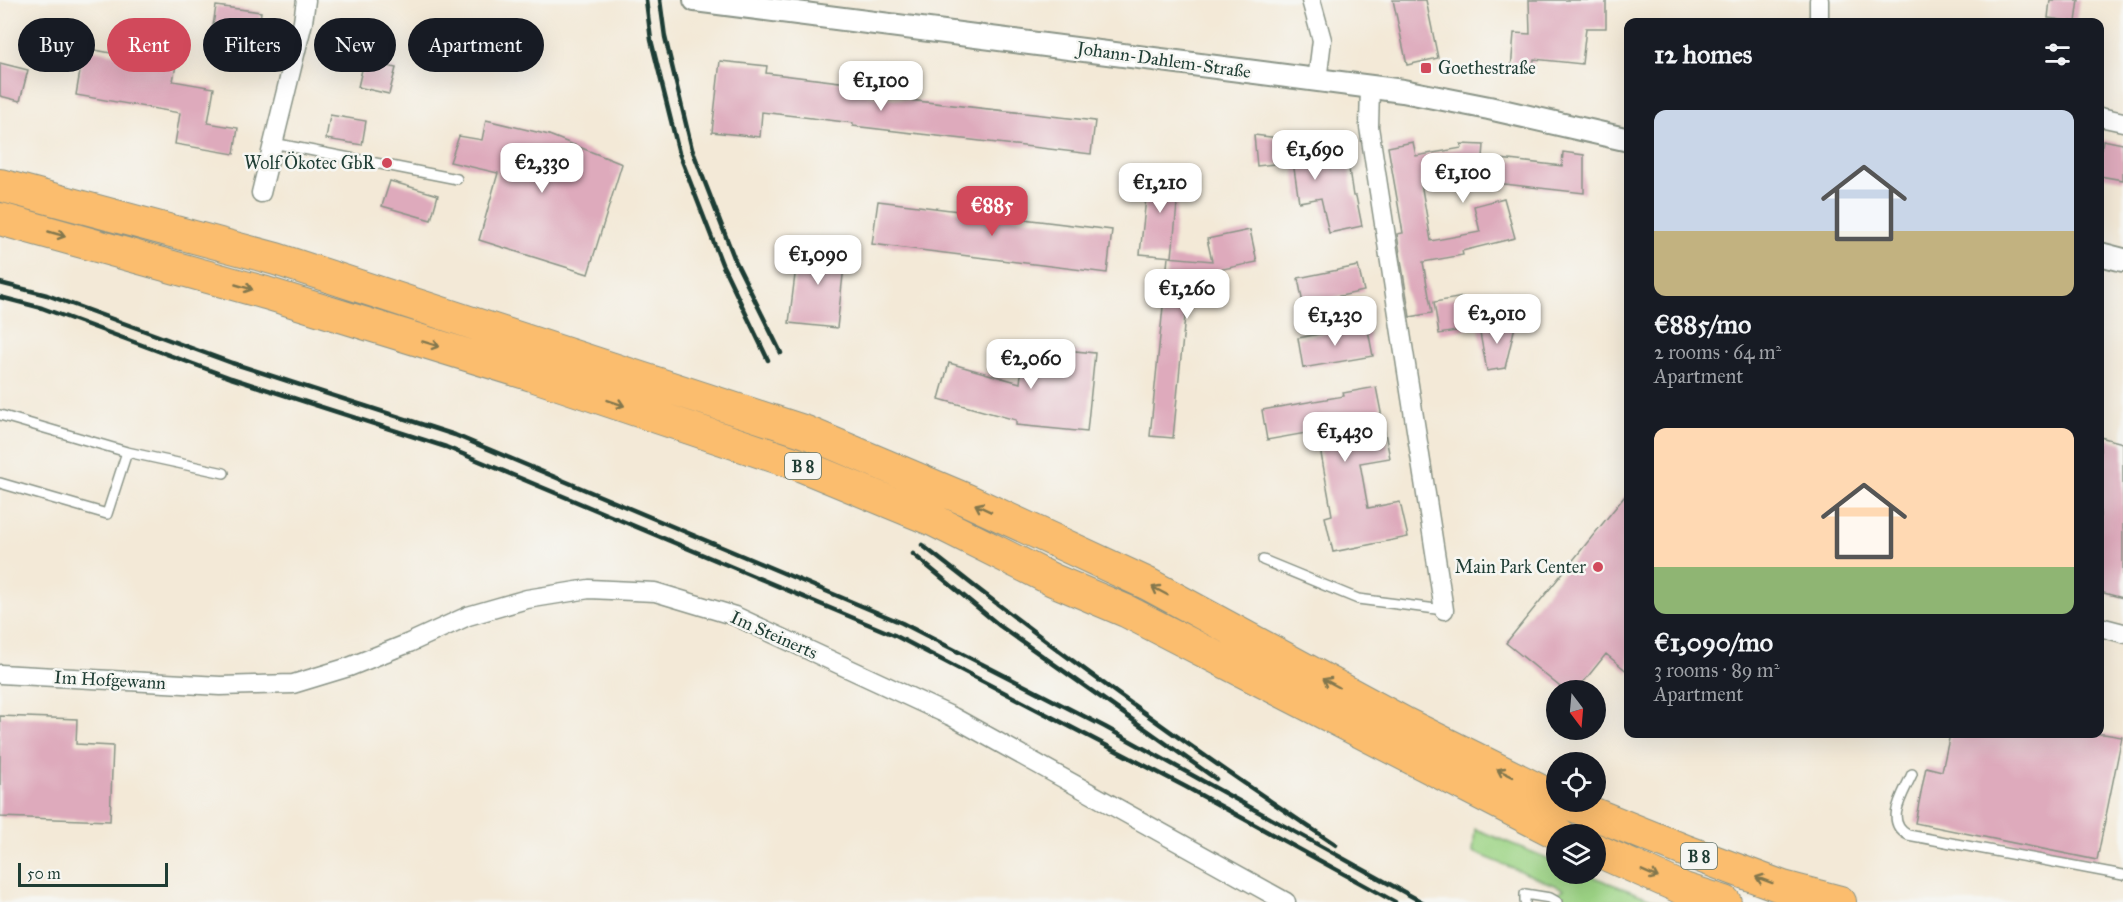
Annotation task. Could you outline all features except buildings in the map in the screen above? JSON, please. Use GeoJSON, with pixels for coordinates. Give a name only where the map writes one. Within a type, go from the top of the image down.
{"type":"FeatureCollection","features":[{"type":"Feature","properties":{"kind":"highway","name":"B 8"},"geometry":{"type":"LineString","coordinates":[[0,185],[276,259],[806,432],[967,500],[1148,584],[1404,723],[1546,794]]}},
{"type":"Feature","properties":{"kind":"highway","name":"B 8"},"geometry":{"type":"LineString","coordinates":[[0,219],[288,300],[532,375],[800,465],[933,520],[1053,580],[1126,611],[1546,827]]}},
{"type":"Feature","properties":{"kind":"highway","name":"B 8"},"geometry":{"type":"LineString","coordinates":[[1589,812],[1686,851],[1783,886],[1840,902]]}},
{"type":"Feature","properties":{"kind":"highway","name":"B 8"},"geometry":{"type":"LineString","coordinates":[[1606,854],[1684,889],[1725,902]]}},
{"type":"Feature","properties":{"kind":"street"},"geometry":{"type":"LineString","coordinates":[[261,193],[303,22],[306,0]]}},
{"type":"Feature","properties":{"kind":"street","name":"Johann-Dahlem-Straße"},"geometry":{"type":"LineString","coordinates":[[695,0],[1370,87],[1489,108],[1624,139]]}},
{"type":"Feature","properties":{"kind":"street"},"geometry":{"type":"LineString","coordinates":[[1311,0],[1322,40],[1317,81]]}},
{"type":"Feature","properties":{"kind":"street"},"geometry":{"type":"LineString","coordinates":[[1817,0],[1819,18]]}},
{"type":"Feature","properties":{"kind":"street"},"geometry":{"type":"LineString","coordinates":[[1370,87],[1369,127],[1444,610]]}},
{"type":"Feature","properties":{"kind":"street"},"geometry":{"type":"LineString","coordinates":[[2104,118],[2123,122]]}},
{"type":"Feature","properties":{"kind":"street"},"geometry":{"type":"LineString","coordinates":[[2104,255],[2123,260]]}},
{"type":"Feature","properties":{"kind":"street","name":"Im Steinerts"},"geometry":{"type":"LineString","coordinates":[[220,686],[293,684],[349,667],[468,616],[527,599],[589,589],[655,592],[735,616],[953,717],[1286,902]]}},
{"type":"Feature","properties":{"kind":"street"},"geometry":{"type":"LineString","coordinates":[[2104,628],[2123,633]]}},
{"type":"Feature","properties":{"kind":"street","name":"Im Hofgewann"},"geometry":{"type":"LineString","coordinates":[[0,674],[220,686]]}},
{"type":"Feature","properties":{"kind":"lane"},"geometry":{"type":"LineString","coordinates":[[273,143],[457,179]]}},
{"type":"Feature","properties":{"kind":"lane"},"geometry":{"type":"LineString","coordinates":[[0,415],[127,452],[224,473]]}},
{"type":"Feature","properties":{"kind":"lane"},"geometry":{"type":"LineString","coordinates":[[0,483],[107,514],[127,452]]}},
{"type":"Feature","properties":{"kind":"lane"},"geometry":{"type":"LineString","coordinates":[[1263,560],[1359,599],[1444,610]]}},
{"type":"Feature","properties":{"kind":"lane"},"geometry":{"type":"LineString","coordinates":[[1912,774],[1895,814],[1895,823],[1900,831],[1908,835],[2123,875]]}},
{"type":"Feature","properties":{"kind":"lane"},"geometry":{"type":"LineString","coordinates":[[1525,902],[1525,894],[1550,898],[1557,902]]}},
{"type":"Feature","properties":{"kind":"green space"},"geometry":{"type":"Polygon","coordinates":[[[1475,829],[1546,858],[1546,882],[1473,852],[1475,829]]]}},
{"type":"Feature","properties":{"kind":"green space"},"geometry":{"type":"Polygon","coordinates":[[[1606,882],[1659,902],[1545,902],[1564,889],[1552,884],[1606,884],[1606,882]]]}},
{"type":"Feature","properties":{"kind":"railway"},"geometry":{"type":"LineString","coordinates":[[646,0],[651,40],[679,153],[722,264],[768,360]]}},
{"type":"Feature","properties":{"kind":"railway"},"geometry":{"type":"LineString","coordinates":[[660,0],[665,37],[692,149],[735,260],[781,353]]}},
{"type":"Feature","properties":{"kind":"railway"},"geometry":{"type":"LineString","coordinates":[[0,283],[47,295],[232,363],[455,435],[902,623],[1105,727],[1422,902]]}},
{"type":"Feature","properties":{"kind":"railway"},"geometry":{"type":"LineString","coordinates":[[0,297],[42,308],[231,378],[446,447],[894,635],[1186,787],[1395,902]]}},
{"type":"Feature","properties":{"kind":"railway"},"geometry":{"type":"LineString","coordinates":[[922,545],[1126,700],[1336,845]]}},
{"type":"Feature","properties":{"kind":"railway"},"geometry":{"type":"LineString","coordinates":[[913,554],[1000,626],[1216,779]]}},
{"type":"Feature","properties":{"kind":"place","name":"Goethestraße"},"geometry":{"type":"Point","coordinates":[1426,68]}},
{"type":"Feature","properties":{"kind":"place","name":"Wolf Ökotec GbR"},"geometry":{"type":"Point","coordinates":[387,163]}},
{"type":"Feature","properties":{"kind":"place","name":"Main Park Center"},"geometry":{"type":"Point","coordinates":[1598,567]}}]}
